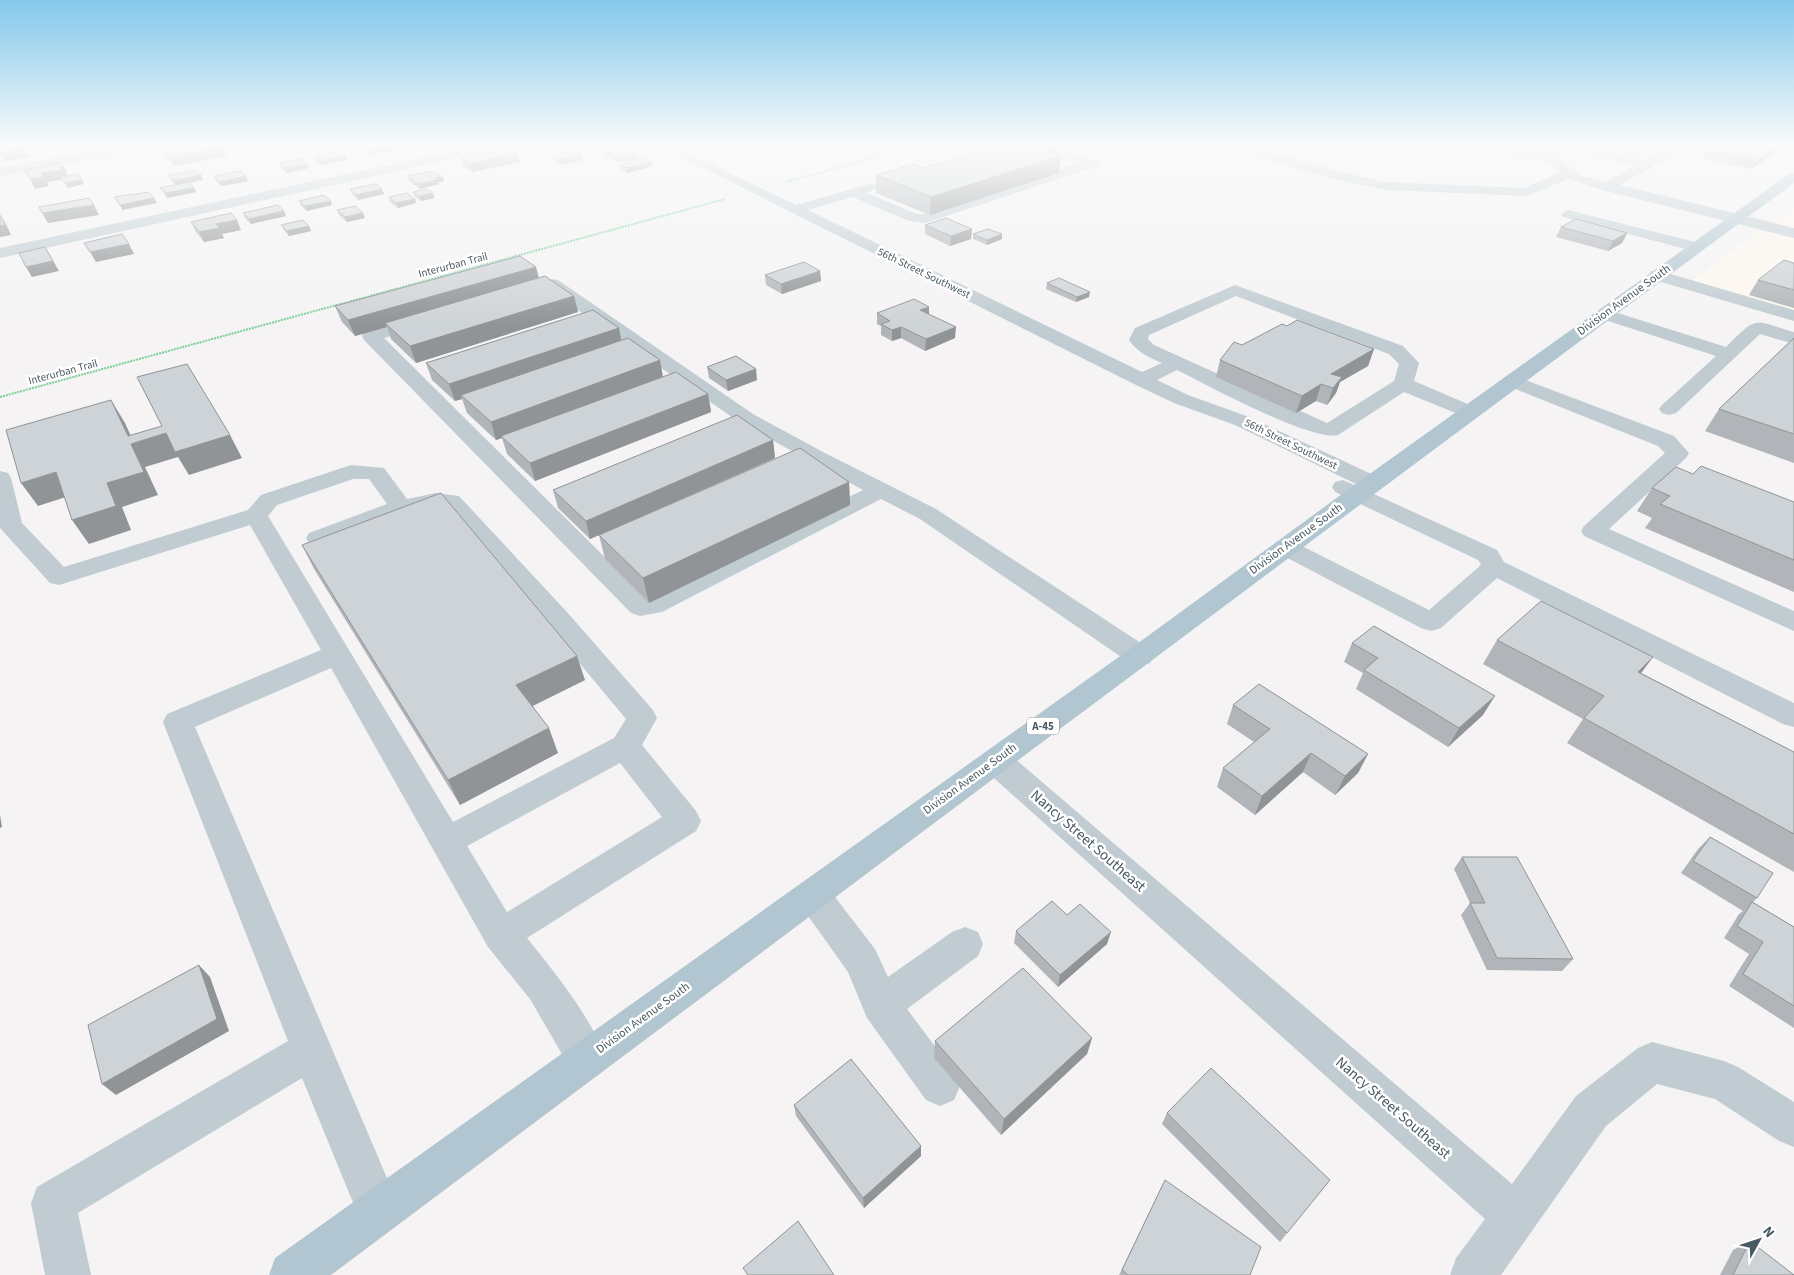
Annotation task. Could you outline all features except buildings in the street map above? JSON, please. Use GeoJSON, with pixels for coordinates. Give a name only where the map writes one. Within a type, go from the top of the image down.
{"type":"FeatureCollection","features":[{"type":"Feature","properties":{"kind":"main road","name":"Division Avenue South"},"geometry":{"type":"LineString","coordinates":[[292,1275],[1140,656],[1365,488],[1752,206]]}},
{"type":"Feature","properties":{"kind":"street"},"geometry":{"type":"LineString","coordinates":[[0,253],[215,206]]}},
{"type":"Feature","properties":{"kind":"street","name":"56th Street Southwest"},"geometry":{"type":"LineString","coordinates":[[787,206],[1182,399],[1220,425],[1365,488],[1416,519],[1488,555],[1495,567],[1794,716]]}},
{"type":"Feature","properties":{"kind":"street"},"geometry":{"type":"LineString","coordinates":[[794,210],[805,206]]}},
{"type":"Feature","properties":{"kind":"street"},"geometry":{"type":"LineString","coordinates":[[887,206],[914,218],[925,219],[963,206]]}},
{"type":"Feature","properties":{"kind":"street"},"geometry":{"type":"LineString","coordinates":[[1688,206],[1794,233]]}},
{"type":"Feature","properties":{"kind":"street"},"geometry":{"type":"LineString","coordinates":[[1568,214],[1697,247]]}},
{"type":"Feature","properties":{"kind":"street"},"geometry":{"type":"LineString","coordinates":[[1657,276],[1794,316]]}},
{"type":"Feature","properties":{"kind":"street"},"geometry":{"type":"LineString","coordinates":[[524,292],[552,284],[746,418],[815,457],[928,514],[1140,656]]}},
{"type":"Feature","properties":{"kind":"street"},"geometry":{"type":"LineString","coordinates":[[1235,290],[1396,350],[1409,363],[1403,384],[1330,430],[1306,423],[1147,349],[1138,340],[1142,332],[1235,290]]}},
{"type":"Feature","properties":{"kind":"street"},"geometry":{"type":"LineString","coordinates":[[447,314],[371,336],[640,607],[653,606],[882,490]]}},
{"type":"Feature","properties":{"kind":"street"},"geometry":{"type":"LineString","coordinates":[[1605,314],[1729,354]]}},
{"type":"Feature","properties":{"kind":"street"},"geometry":{"type":"LineString","coordinates":[[1669,409],[1729,354],[1756,326],[1794,338]]}},
{"type":"Feature","properties":{"kind":"street"},"geometry":{"type":"LineString","coordinates":[[1141,380],[1177,363]]}},
{"type":"Feature","properties":{"kind":"street"},"geometry":{"type":"LineString","coordinates":[[1512,382],[1666,441],[1678,453],[1593,531],[1794,622]]}},
{"type":"Feature","properties":{"kind":"street"},"geometry":{"type":"LineString","coordinates":[[1403,384],[1470,412]]}},
{"type":"Feature","properties":{"kind":"street"},"geometry":{"type":"LineString","coordinates":[[0,478],[10,525],[59,577],[256,515],[269,500],[351,472],[376,473],[401,507]]}},
{"type":"Feature","properties":{"kind":"street"},"geometry":{"type":"LineString","coordinates":[[318,538],[401,507],[436,500],[452,501],[556,617],[642,718],[625,746],[446,841]]}},
{"type":"Feature","properties":{"kind":"street"},"geometry":{"type":"LineString","coordinates":[[256,515],[501,935],[542,986],[587,1059]]}},
{"type":"Feature","properties":{"kind":"street"},"geometry":{"type":"LineString","coordinates":[[1285,547],[1432,622],[1495,567]]}},
{"type":"Feature","properties":{"kind":"street"},"geometry":{"type":"LineString","coordinates":[[338,654],[178,722],[311,1050],[379,1211]]}},
{"type":"Feature","properties":{"kind":"street"},"geometry":{"type":"LineString","coordinates":[[501,935],[684,821],[625,746]]}},
{"type":"Feature","properties":{"kind":"street","name":"Nancy Street Southeast"},"geometry":{"type":"LineString","coordinates":[[996,761],[1515,1216]]}},
{"type":"Feature","properties":{"kind":"street"},"geometry":{"type":"LineString","coordinates":[[813,895],[862,961],[881,1005],[940,1086]]}},
{"type":"Feature","properties":{"kind":"street"},"geometry":{"type":"LineString","coordinates":[[881,1005],[965,944]]}},
{"type":"Feature","properties":{"kind":"street"},"geometry":{"type":"LineString","coordinates":[[68,1275],[53,1203],[311,1050]]}},
{"type":"Feature","properties":{"kind":"street"},"geometry":{"type":"LineString","coordinates":[[1473,1275],[1591,1110],[1652,1062],[1724,1081],[1794,1126]]}},
{"type":"Feature","properties":{"kind":"path","name":"Interurban Trail"},"geometry":{"type":"LineString","coordinates":[[0,397],[696,206]]}},
{"type":"Feature","properties":{"kind":"shaded area"},"geometry":{"type":"Polygon","coordinates":[[[1793,206],[1794,206],[1794,312],[1691,281],[1793,206]]]}}]}
